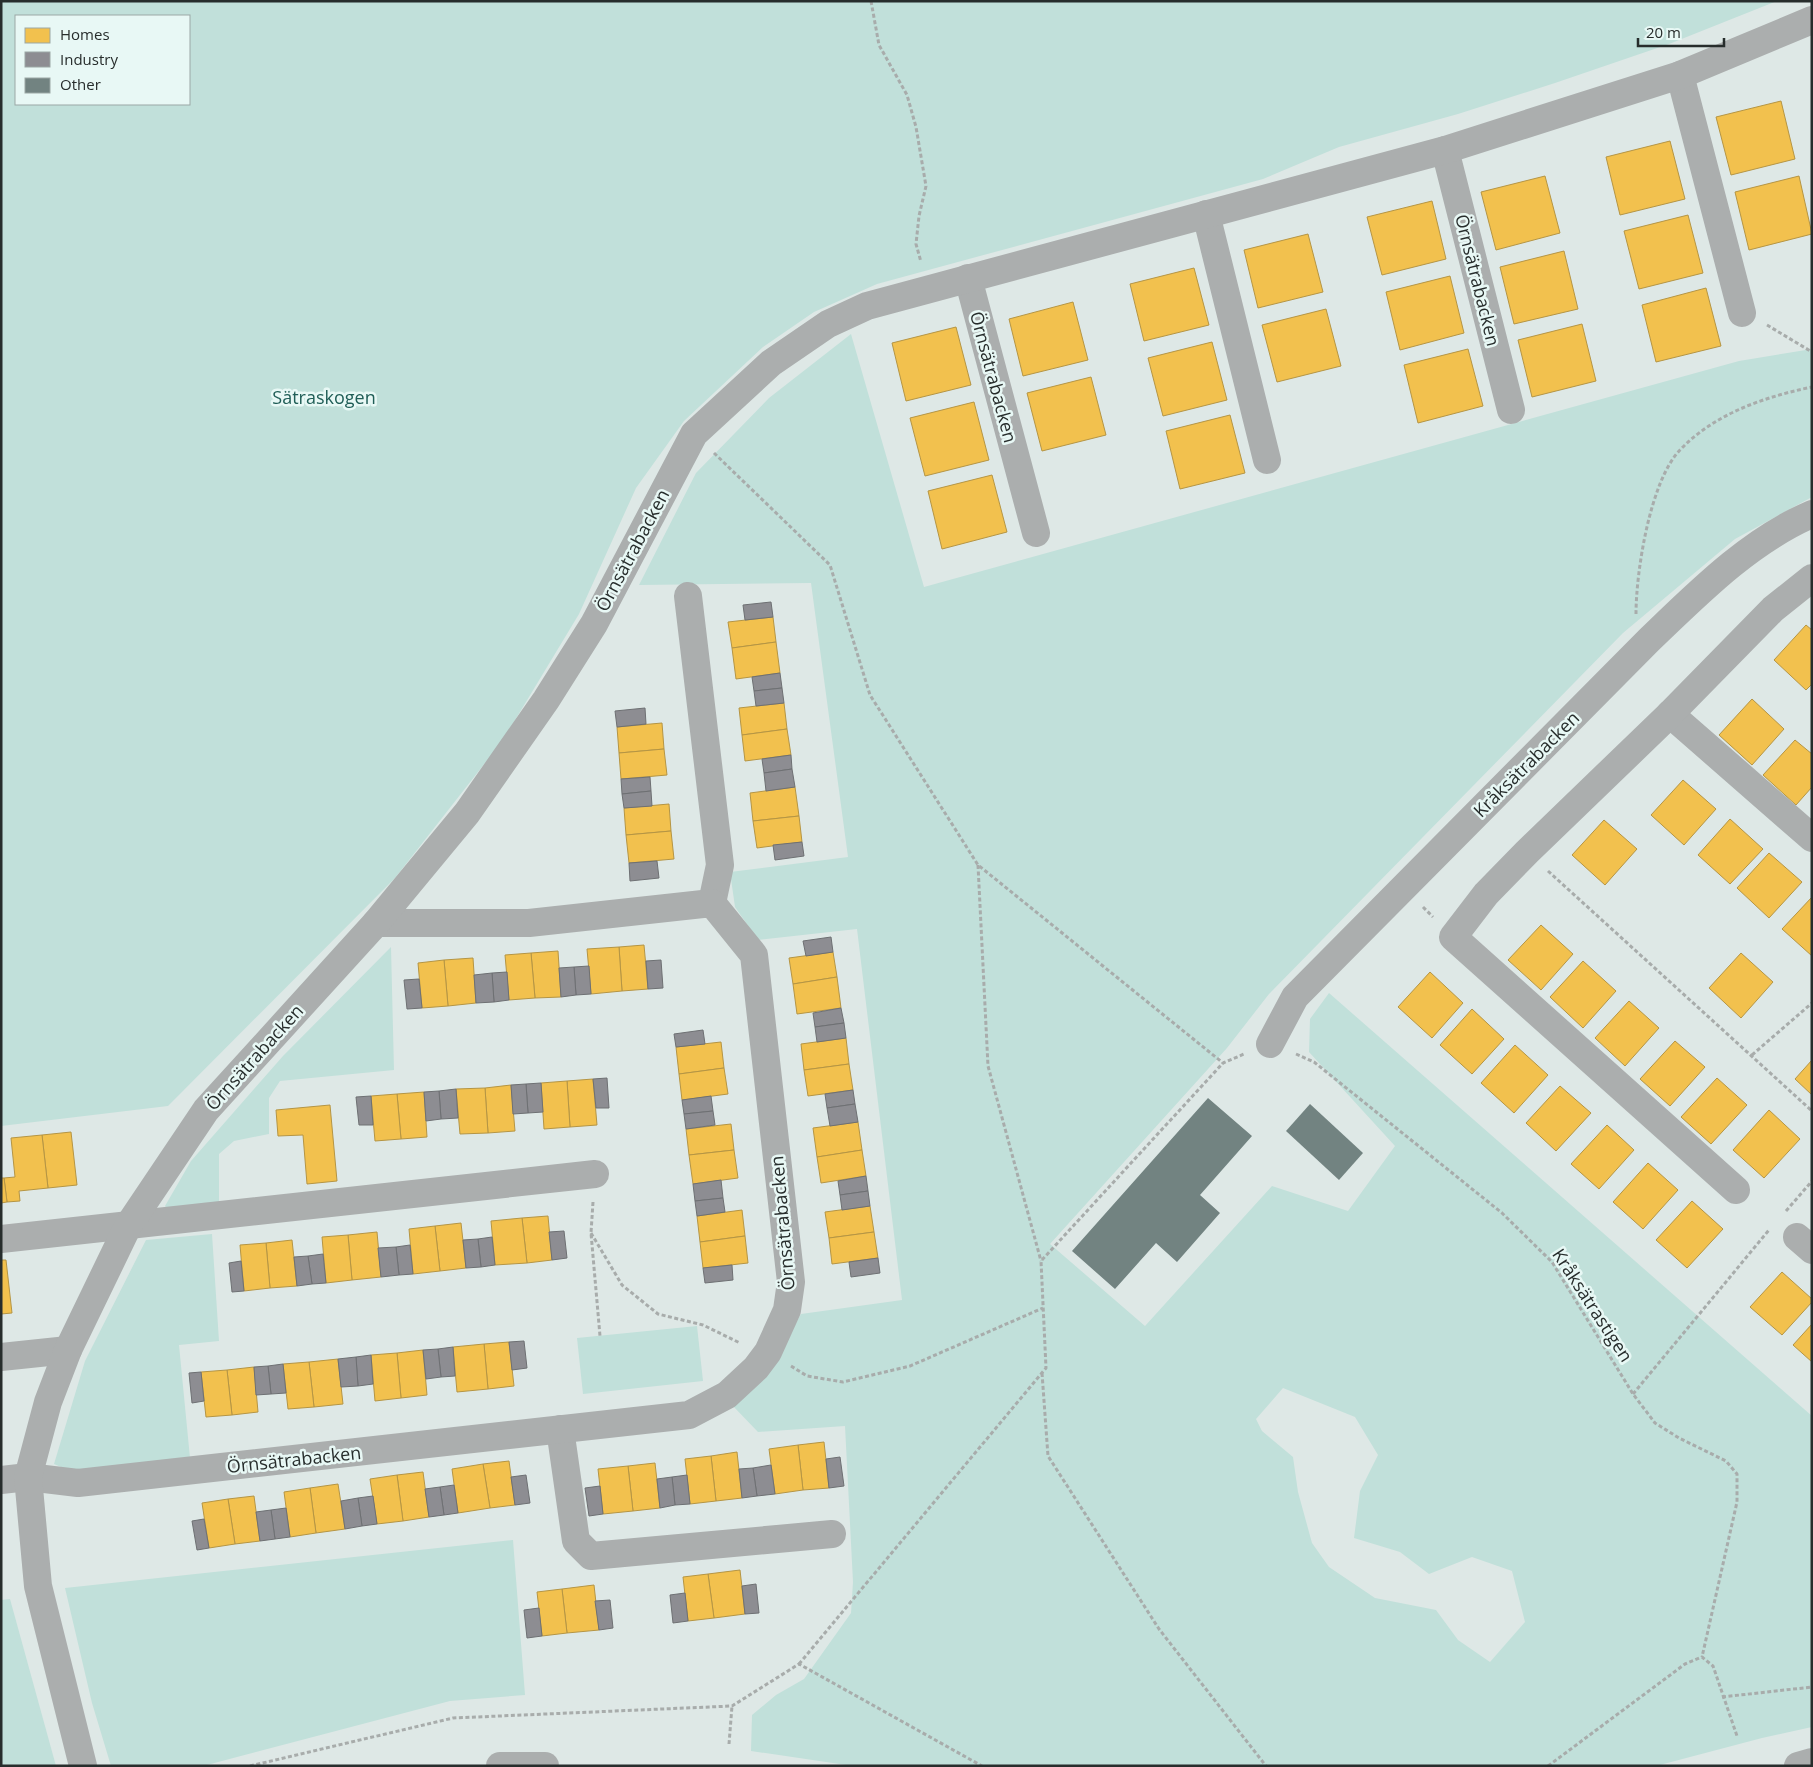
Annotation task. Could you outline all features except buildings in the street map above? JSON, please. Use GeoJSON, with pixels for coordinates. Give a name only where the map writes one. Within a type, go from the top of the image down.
{"type":"FeatureCollection","features":[{"type":"Feature","properties":{"kind":"street","name":"Örnsätrabacken"},"geometry":{"type":"LineString","coordinates":[[83,1766],[38,1586],[28,1477],[48,1402],[68,1350],[128,1226],[206,1110],[376,923],[467,813],[546,700],[594,624],[694,434],[771,363],[828,324],[867,306],[1445,150],[1680,75],[1812,20]]}},
{"type":"Feature","properties":{"kind":"street"},"geometry":{"type":"LineString","coordinates":[[1680,75],[1742,313]]}},
{"type":"Feature","properties":{"kind":"street","name":"Örnsätrabacken"},"geometry":{"type":"LineString","coordinates":[[1445,150],[1511,410]]}},
{"type":"Feature","properties":{"kind":"street"},"geometry":{"type":"LineString","coordinates":[[1206,214],[1267,460]]}},
{"type":"Feature","properties":{"kind":"street","name":"Örnsätrabacken"},"geometry":{"type":"LineString","coordinates":[[968,278],[1036,533]]}},
{"type":"Feature","properties":{"kind":"street","name":"Kråksätrabacken"},"geometry":{"type":"LineString","coordinates":[[1270,1044],[1295,997],[1649,640],[1698,593],[1749,552],[1794,522],[1812,514]]}},
{"type":"Feature","properties":{"kind":"street"},"geometry":{"type":"LineString","coordinates":[[1736,1190],[1453,937],[1486,894],[1526,852],[1670,714],[1773,609],[1812,578]]}},
{"type":"Feature","properties":{"kind":"street"},"geometry":{"type":"LineString","coordinates":[[376,923],[528,923],[712,903],[720,865],[688,596]]}},
{"type":"Feature","properties":{"kind":"street"},"geometry":{"type":"LineString","coordinates":[[1670,714],[1812,838]]}},
{"type":"Feature","properties":{"kind":"street","name":"Örnsätrabacken"},"geometry":{"type":"LineString","coordinates":[[1,1480],[28,1477],[78,1483],[689,1415],[727,1395],[756,1368],[768,1352],[787,1310],[791,1282],[754,955],[712,903]]}},
{"type":"Feature","properties":{"kind":"street"},"geometry":{"type":"LineString","coordinates":[[1,1239],[595,1174]]}},
{"type":"Feature","properties":{"kind":"street"},"geometry":{"type":"LineString","coordinates":[[1,1357],[68,1350]]}},
{"type":"Feature","properties":{"kind":"street"},"geometry":{"type":"LineString","coordinates":[[560,1429],[576,1541],[590,1556],[832,1534]]}},
{"type":"Feature","properties":{"kind":"street"},"geometry":{"type":"LineString","coordinates":[[1798,1766],[1812,1762]]}},
{"type":"Feature","properties":{"kind":"street"},"geometry":{"type":"LineString","coordinates":[[500,1766],[546,1766]]}},
{"type":"Feature","properties":{"kind":"path"},"geometry":{"type":"LineString","coordinates":[[872,1],[879,45],[907,95],[916,127],[926,186],[919,216],[916,244],[928,289]]}},
{"type":"Feature","properties":{"kind":"path"},"geometry":{"type":"LineString","coordinates":[[1742,313],[1761,321],[1812,352]]}},
{"type":"Feature","properties":{"kind":"path"},"geometry":{"type":"LineString","coordinates":[[1649,640],[1635,623],[1641,563],[1653,501],[1678,452],[1717,421],[1765,398],[1812,387]]}},
{"type":"Feature","properties":{"kind":"path"},"geometry":{"type":"LineString","coordinates":[[694,434],[830,564],[870,695],[978,865],[1223,1063]]}},
{"type":"Feature","properties":{"kind":"path"},"geometry":{"type":"LineString","coordinates":[[1526,852],[1812,1111]]}},
{"type":"Feature","properties":{"kind":"path"},"geometry":{"type":"LineString","coordinates":[[250,1766],[453,1718],[732,1706],[800,1664],[1042,1373],[1046,1368],[1041,1261],[988,1066],[978,865]]}},
{"type":"Feature","properties":{"kind":"path"},"geometry":{"type":"LineString","coordinates":[[1403,887],[1453,937]]}},
{"type":"Feature","properties":{"kind":"path"},"geometry":{"type":"LineString","coordinates":[[1752,1055],[1812,1002]]}},
{"type":"Feature","properties":{"kind":"path"},"geometry":{"type":"LineString","coordinates":[[1041,1261],[1223,1063],[1270,1044]]}},
{"type":"Feature","properties":{"kind":"path","name":"Kråksätrastigen"},"geometry":{"type":"LineString","coordinates":[[1270,1044],[1314,1062],[1502,1213],[1552,1262],[1633,1394],[1655,1422],[1679,1438],[1726,1461],[1737,1474],[1737,1502],[1702,1657]]}},
{"type":"Feature","properties":{"kind":"path"},"geometry":{"type":"LineString","coordinates":[[595,1174],[592,1232],[600,1336]]}},
{"type":"Feature","properties":{"kind":"path"},"geometry":{"type":"LineString","coordinates":[[1633,1394],[1790,1233],[1812,1181]]}},
{"type":"Feature","properties":{"kind":"path"},"geometry":{"type":"LineString","coordinates":[[592,1232],[622,1285],[658,1314],[703,1325],[726,1338],[768,1352],[807,1376],[844,1382],[910,1366],[1043,1308]]}},
{"type":"Feature","properties":{"kind":"path"},"geometry":{"type":"LineString","coordinates":[[1042,1373],[1048,1456],[1159,1629],[1266,1766]]}},
{"type":"Feature","properties":{"kind":"path"},"geometry":{"type":"LineString","coordinates":[[1548,1766],[1685,1664],[1702,1657],[1713,1666],[1736,1736]]}},
{"type":"Feature","properties":{"kind":"path"},"geometry":{"type":"LineString","coordinates":[[800,1664],[982,1766]]}},
{"type":"Feature","properties":{"kind":"path"},"geometry":{"type":"LineString","coordinates":[[1722,1697],[1812,1687]]}},
{"type":"Feature","properties":{"kind":"path"},"geometry":{"type":"LineString","coordinates":[[729,1744],[732,1706]]}},
{"type":"Feature","properties":{"kind":"green space","name":"Sätraskogen"},"geometry":{"type":"Polygon","coordinates":[[[1,1],[1777,1],[1669,44],[1555,83],[1458,114],[1339,147],[1263,179],[877,284],[814,312],[763,347],[684,421],[636,488],[579,614],[503,740],[395,878],[168,1106],[1,1126],[1,1]]]}},
{"type":"Feature","properties":{"kind":"green space"},"geometry":{"type":"Polygon","coordinates":[[[851,334],[924,587],[1739,361],[1812,349],[1812,497],[1735,539],[1623,633],[1269,994],[1227,1048],[1050,1244],[1145,1326],[1272,1186],[1348,1211],[1395,1146],[1309,1052],[1310,1019],[1329,993],[1812,1416],[1812,1727],[1656,1766],[853,1766],[751,1751],[752,1715],[776,1695],[804,1679],[851,1613],[853,1582],[845,1426],[758,1432],[732,1405],[765,1375],[801,1314],[902,1300],[857,929],[758,940],[735,907],[730,872],[848,857],[811,583],[639,585],[696,473],[769,398],[851,334]],[[1283,1388],[1256,1419],[1262,1431],[1293,1457],[1298,1492],[1312,1543],[1329,1567],[1375,1598],[1436,1610],[1458,1640],[1490,1662],[1525,1622],[1512,1571],[1472,1557],[1429,1574],[1400,1552],[1354,1538],[1360,1491],[1378,1455],[1355,1417],[1283,1388]]]}},
{"type":"Feature","properties":{"kind":"green space"},"geometry":{"type":"Polygon","coordinates":[[[391,947],[394,1070],[280,1081],[269,1098],[269,1134],[234,1141],[219,1154],[219,1205],[171,1213],[165,1206],[191,1161],[283,1056],[391,947]]]}},
{"type":"Feature","properties":{"kind":"green space"},"geometry":{"type":"Polygon","coordinates":[[[212,1234],[219,1341],[179,1345],[190,1458],[77,1474],[54,1464],[85,1361],[146,1240],[212,1234]]]}},
{"type":"Feature","properties":{"kind":"green space"},"geometry":{"type":"Polygon","coordinates":[[[697,1326],[703,1381],[583,1394],[577,1338],[697,1326]]]}},
{"type":"Feature","properties":{"kind":"green space"},"geometry":{"type":"Polygon","coordinates":[[[513,1540],[525,1695],[450,1701],[203,1766],[111,1766],[92,1703],[65,1588],[513,1540]]]}},
{"type":"Feature","properties":{"kind":"green space"},"geometry":{"type":"Polygon","coordinates":[[[10,1599],[56,1766],[1,1766],[1,1600],[10,1599]]]}}]}
